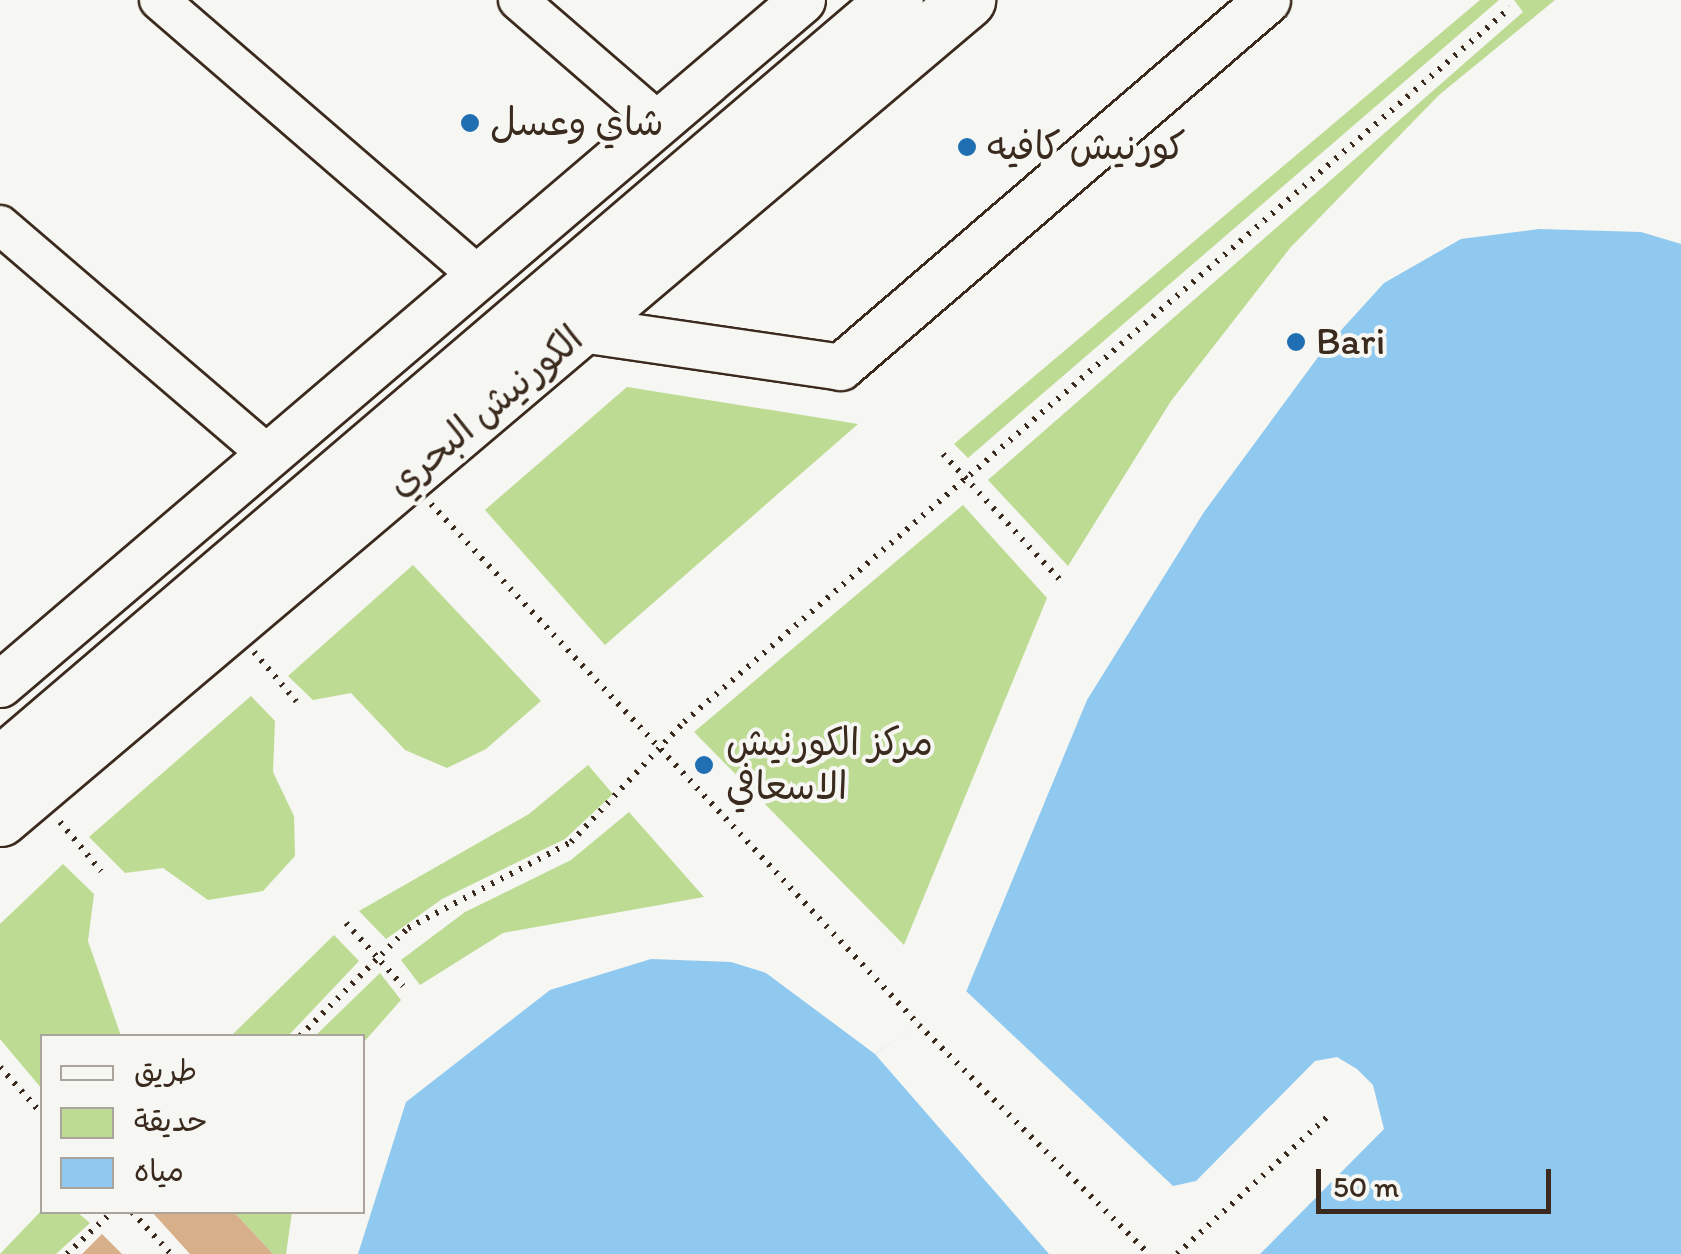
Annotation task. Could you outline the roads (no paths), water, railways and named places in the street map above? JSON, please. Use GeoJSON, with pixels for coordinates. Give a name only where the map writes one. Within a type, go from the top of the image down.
{"type":"FeatureCollection","features":[{"type":"Feature","properties":{"kind":"main road","name":"الكورنيش البحري"},"geometry":{"type":"LineString","coordinates":[[11,791],[895,0]]}},
{"type":"Feature","properties":{"kind":"main road","name":"الكورنيش البحري"},"geometry":{"type":"LineString","coordinates":[[11,791],[230,625],[967,0]]}},
{"type":"Feature","properties":{"kind":"street"},"geometry":{"type":"LineString","coordinates":[[159,0],[478,276]]}},
{"type":"Feature","properties":{"kind":"street"},"geometry":{"type":"LineString","coordinates":[[518,0],[659,122]]}},
{"type":"Feature","properties":{"kind":"street"},"geometry":{"type":"LineString","coordinates":[[0,684],[266,453],[802,0]]}},
{"type":"Feature","properties":{"kind":"street"},"geometry":{"type":"LineString","coordinates":[[581,329],[840,367],[1267,0]]}},
{"type":"Feature","properties":{"kind":"street"},"geometry":{"type":"LineString","coordinates":[[0,225],[266,453]]}},
{"type":"Feature","properties":{"kind":"water"},"geometry":{"type":"Polygon","coordinates":[[[1539,229],[1641,232],[1681,244],[1681,1254],[358,1254],[406,1102],[550,990],[651,959],[731,962],[766,973],[875,1054],[966,992],[1087,700],[1204,512],[1324,349],[1384,283],[1461,239],[1539,229]]]}},
{"type":"Feature","properties":{"kind":"place","name":"شاي وعسل"},"geometry":{"type":"Point","coordinates":[470,123]}},
{"type":"Feature","properties":{"kind":"place","name":"كورنيش كافيه"},"geometry":{"type":"Point","coordinates":[967,147]}},
{"type":"Feature","properties":{"kind":"place","name":"Bari"},"geometry":{"type":"Point","coordinates":[1296,342]}},
{"type":"Feature","properties":{"kind":"place","name":"مركز الكورنيش الاسعافي"},"geometry":{"type":"Point","coordinates":[704,765]}}]}
